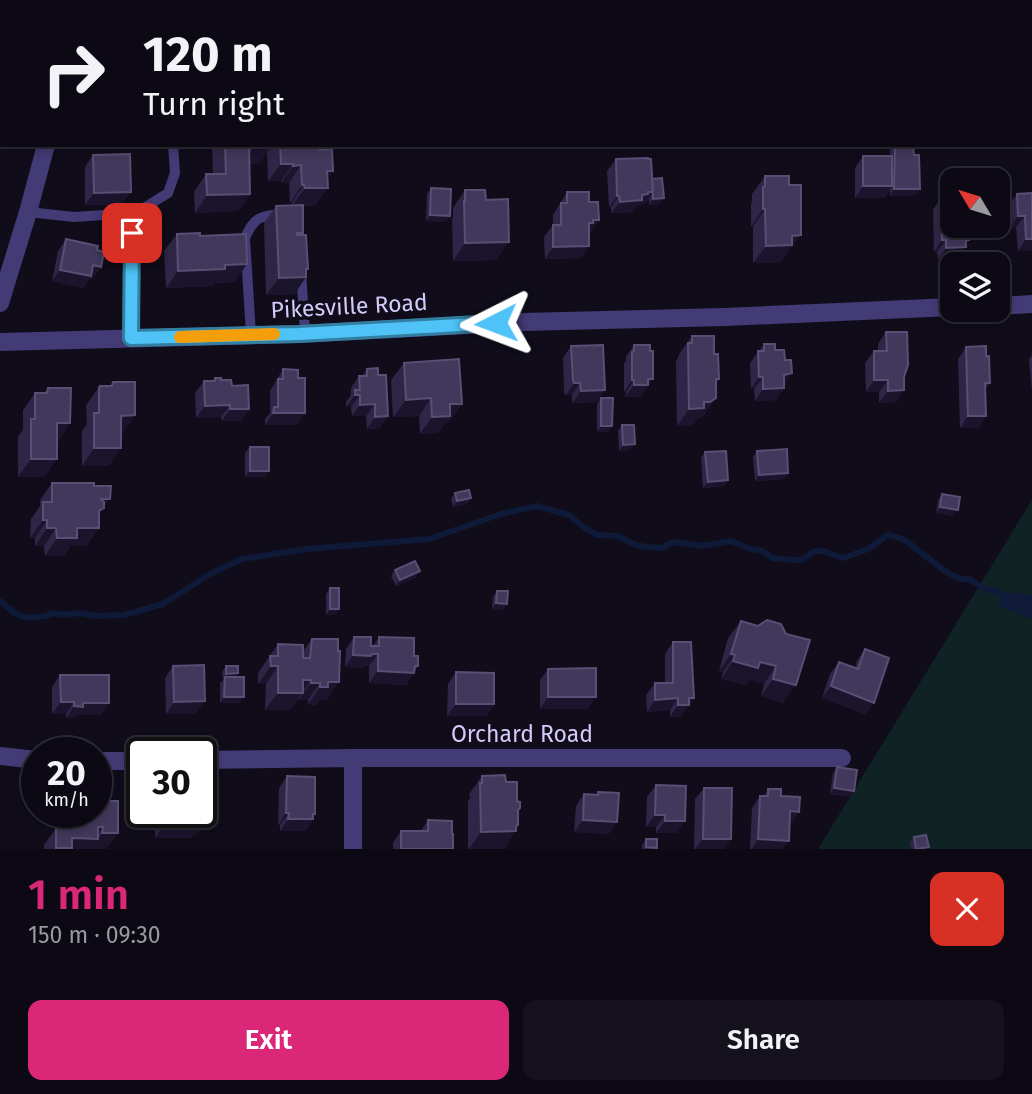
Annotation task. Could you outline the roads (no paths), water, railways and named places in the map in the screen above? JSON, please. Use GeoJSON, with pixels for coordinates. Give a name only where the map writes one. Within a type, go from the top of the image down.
{"type":"FeatureCollection","features":[{"type":"Feature","properties":{"kind":"street"},"geometry":{"type":"LineString","coordinates":[[0,303],[45,147]]}},
{"type":"Feature","properties":{"kind":"street"},"geometry":{"type":"LineString","coordinates":[[1010,305],[1032,304]]}},
{"type":"Feature","properties":{"kind":"street","name":"Pikesville Road"},"geometry":{"type":"LineString","coordinates":[[0,342],[305,333],[523,322],[940,308]]}},
{"type":"Feature","properties":{"kind":"street"},"geometry":{"type":"LineString","coordinates":[[0,756],[21,758]]}},
{"type":"Feature","properties":{"kind":"street"},"geometry":{"type":"LineString","coordinates":[[353,758],[353,849]]}},
{"type":"Feature","properties":{"kind":"street","name":"Orchard Road"},"geometry":{"type":"LineString","coordinates":[[217,760],[842,758]]}},
{"type":"Feature","properties":{"kind":"lane"},"geometry":{"type":"LineString","coordinates":[[28,212],[74,217],[119,214],[131,216],[168,193],[175,173],[173,147]]}},
{"type":"Feature","properties":{"kind":"lane"},"geometry":{"type":"LineString","coordinates":[[250,335],[245,238],[251,223],[265,215],[285,214],[294,219]]}},
{"type":"Feature","properties":{"kind":"lane"},"geometry":{"type":"LineString","coordinates":[[131,216],[131,338]]}},
{"type":"Feature","properties":{"kind":"lane"},"geometry":{"type":"LineString","coordinates":[[300,256],[305,333]]}},
{"type":"Feature","properties":{"kind":"water"},"geometry":{"type":"Polygon","coordinates":[[[1007,592],[1032,595],[1032,619],[999,604],[1001,594],[1007,592]]]}},
{"type":"Feature","properties":{"kind":"waterway"},"geometry":{"type":"LineString","coordinates":[[0,601],[15,613],[27,617],[52,613],[124,615],[163,604],[212,573],[242,559],[307,549],[429,539],[501,514],[537,506],[569,515],[598,535],[618,536],[636,545],[663,548],[676,542],[702,546],[731,541],[763,551],[772,558],[793,560],[801,560],[815,551],[843,558],[868,549],[888,535],[906,541],[960,579],[969,579],[986,590],[1001,594]]}}]}
